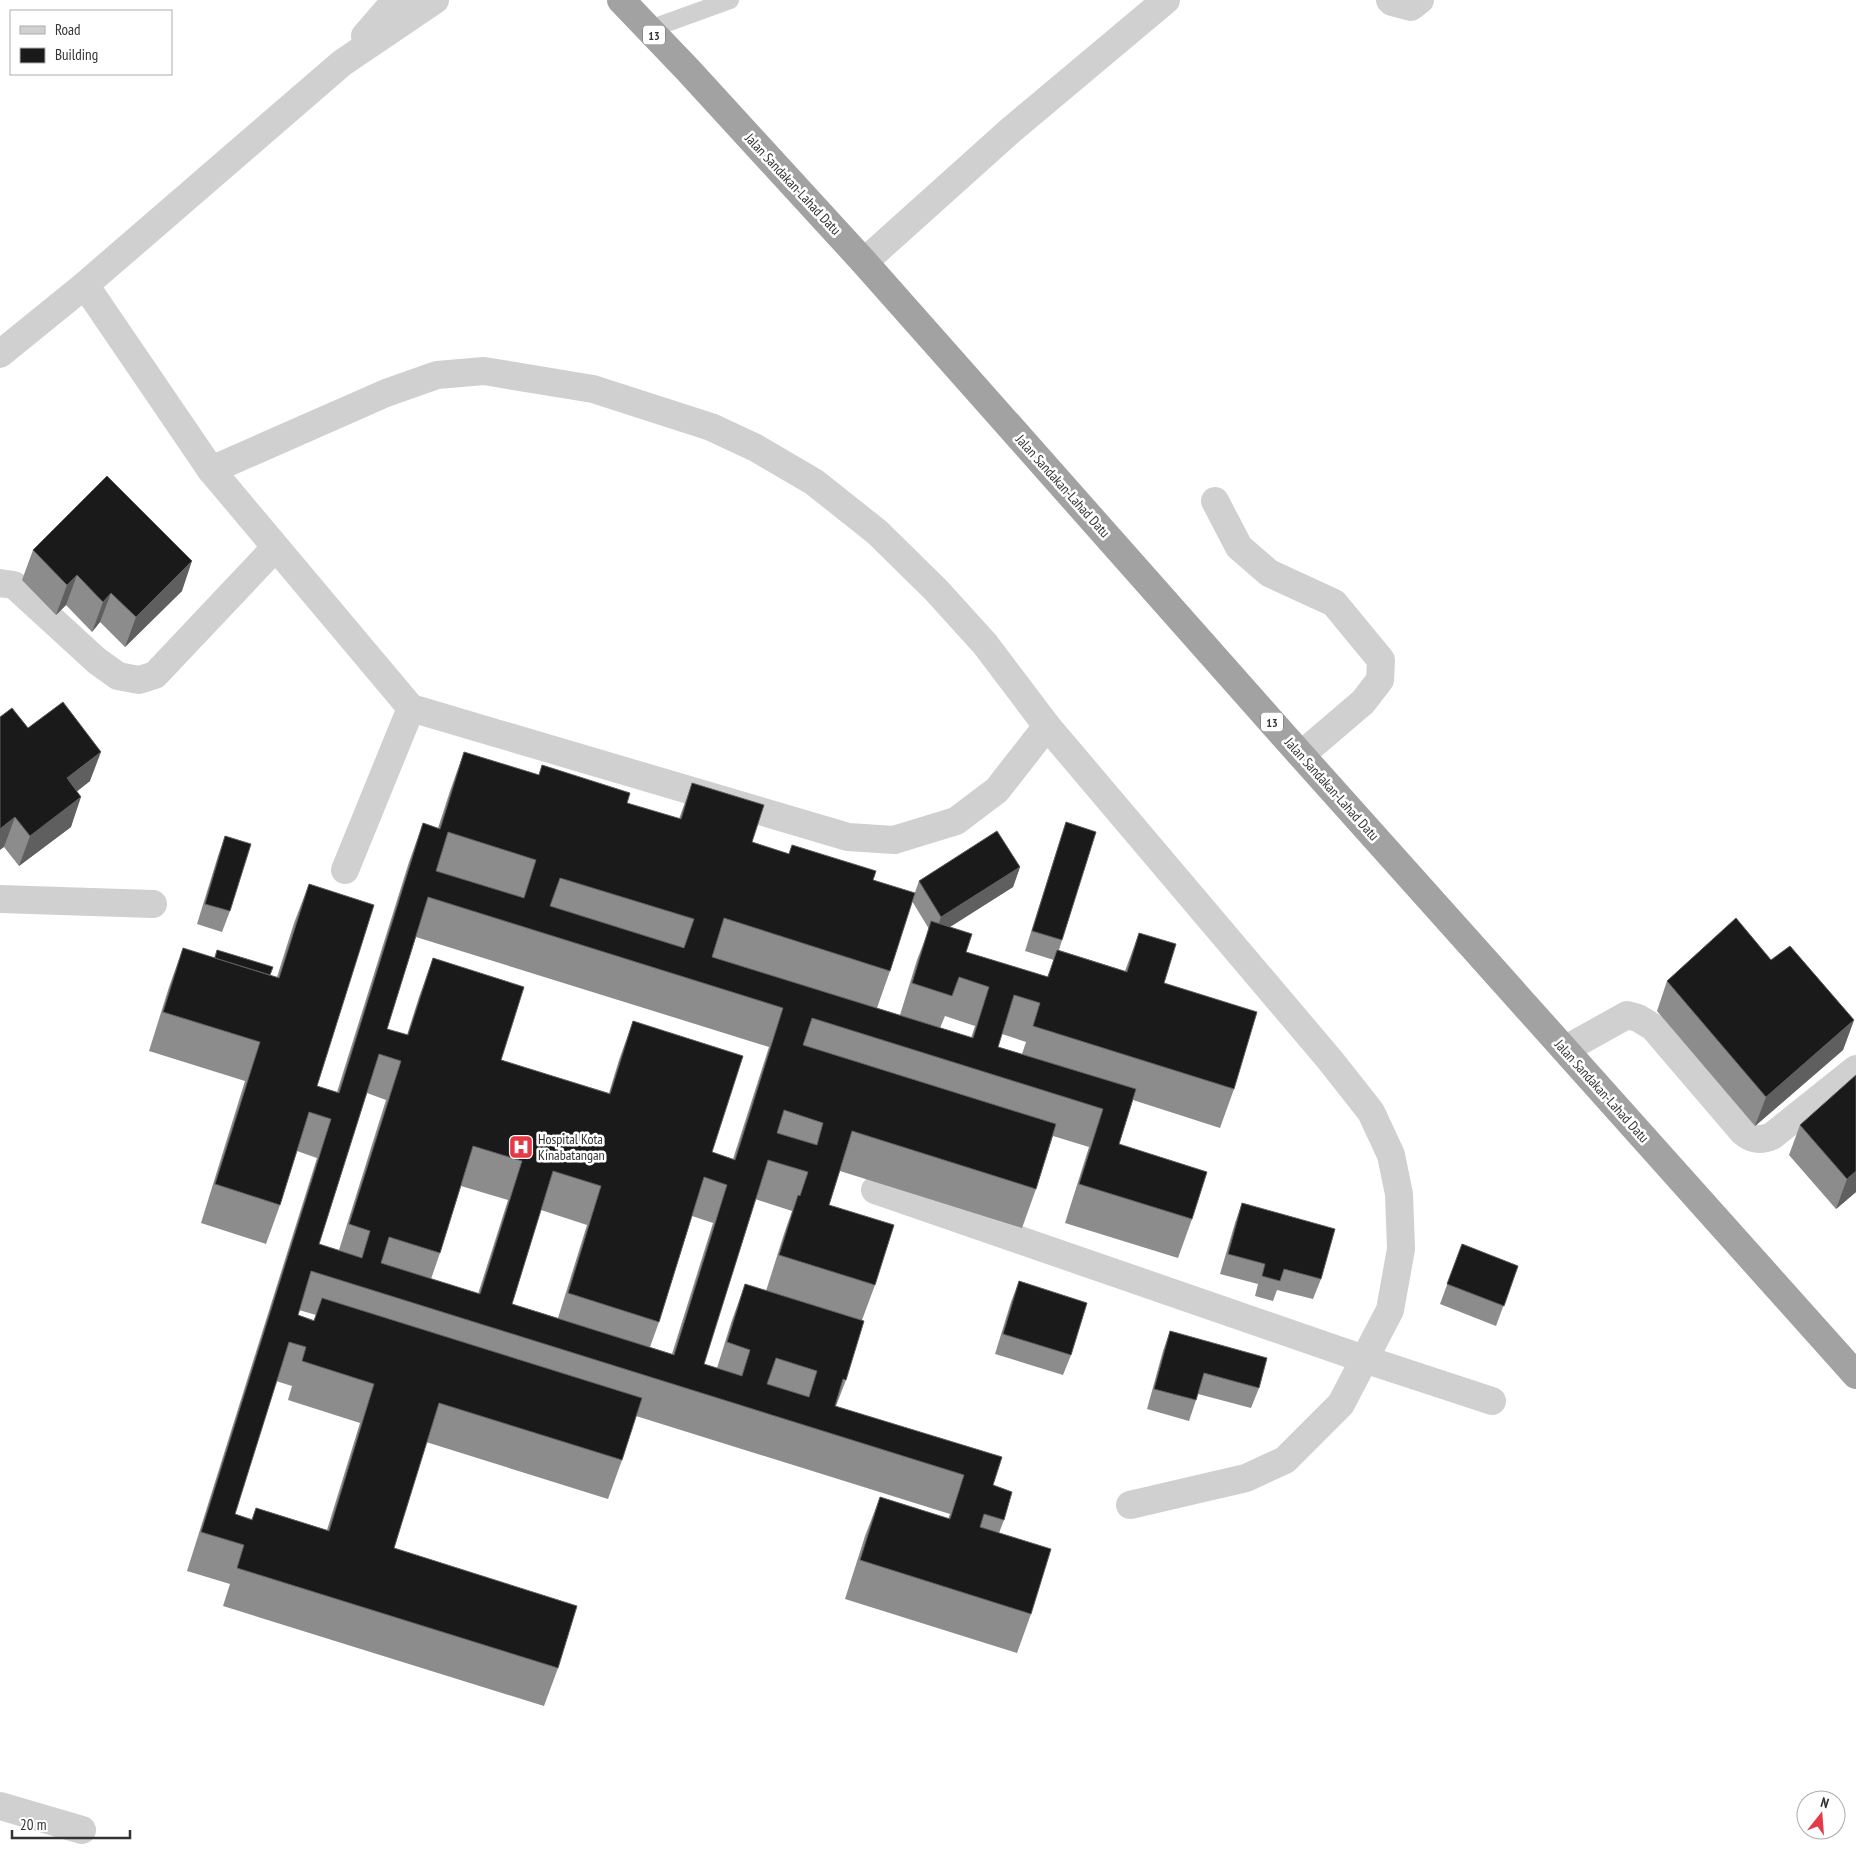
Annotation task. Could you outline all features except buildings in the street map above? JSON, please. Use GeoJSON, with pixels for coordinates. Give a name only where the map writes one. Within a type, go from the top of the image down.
{"type":"FeatureCollection","features":[{"type":"Feature","properties":{"kind":"highway","name":"13"},"geometry":{"type":"LineString","coordinates":[[620,0],[688,70]]}},
{"type":"Feature","properties":{"kind":"highway","name":"13"},"geometry":{"type":"LineString","coordinates":[[647,0],[688,70]]}},
{"type":"Feature","properties":{"kind":"highway","name":"Jalan Sandakan-Lahad Datu"},"geometry":{"type":"LineString","coordinates":[[688,70],[864,262],[1301,755],[1856,1375]]}},
{"type":"Feature","properties":{"kind":"street"},"geometry":{"type":"LineString","coordinates":[[342,63],[396,0]]}},
{"type":"Feature","properties":{"kind":"street"},"geometry":{"type":"LineString","coordinates":[[0,354],[85,285],[342,63],[435,0]]}},
{"type":"Feature","properties":{"kind":"street"},"geometry":{"type":"LineString","coordinates":[[864,262],[1011,130],[1166,0]]}},
{"type":"Feature","properties":{"kind":"street"},"geometry":{"type":"LineString","coordinates":[[1390,0],[1411,7],[1420,0]]}},
{"type":"Feature","properties":{"kind":"street"},"geometry":{"type":"LineString","coordinates":[[85,285],[211,470],[410,708],[848,837],[894,840],[956,821],[997,790],[1047,726]]}},
{"type":"Feature","properties":{"kind":"street"},"geometry":{"type":"LineString","coordinates":[[211,470],[386,393],[438,375],[484,371],[593,389],[711,427],[756,448],[814,482],[877,532],[936,590],[985,644],[1047,726],[1330,1060],[1371,1112],[1391,1156],[1399,1194],[1401,1249],[1390,1310],[1341,1404],[1285,1460],[1246,1478],[1130,1505]]}},
{"type":"Feature","properties":{"kind":"street"},"geometry":{"type":"LineString","coordinates":[[1215,500],[1239,547],[1269,573],[1334,603],[1381,660],[1380,680],[1363,702],[1301,755]]}},
{"type":"Feature","properties":{"kind":"street"},"geometry":{"type":"LineString","coordinates":[[0,583],[14,585],[96,662],[118,676],[139,680],[155,675],[275,548]]}},
{"type":"Feature","properties":{"kind":"street"},"geometry":{"type":"LineString","coordinates":[[345,870],[410,708]]}},
{"type":"Feature","properties":{"kind":"street"},"geometry":{"type":"LineString","coordinates":[[0,899],[153,904]]}},
{"type":"Feature","properties":{"kind":"street"},"geometry":{"type":"LineString","coordinates":[[1566,1049],[1627,1015],[1638,1018],[1653,1027],[1742,1131],[1750,1138],[1762,1140],[1772,1136],[1856,1068]]}},
{"type":"Feature","properties":{"kind":"street"},"geometry":{"type":"LineString","coordinates":[[875,1190],[1364,1359],[1492,1401]]}},
{"type":"Feature","properties":{"kind":"street"},"geometry":{"type":"LineString","coordinates":[[0,1806],[82,1830]]}},
{"type":"Feature","properties":{"kind":"lane"},"geometry":{"type":"LineString","coordinates":[[661,25],[730,0]]}},
{"type":"Feature","properties":{"kind":"place","name":"Hospital Kota Kinabatangan"},"geometry":{"type":"Point","coordinates":[521,1147]}}]}
